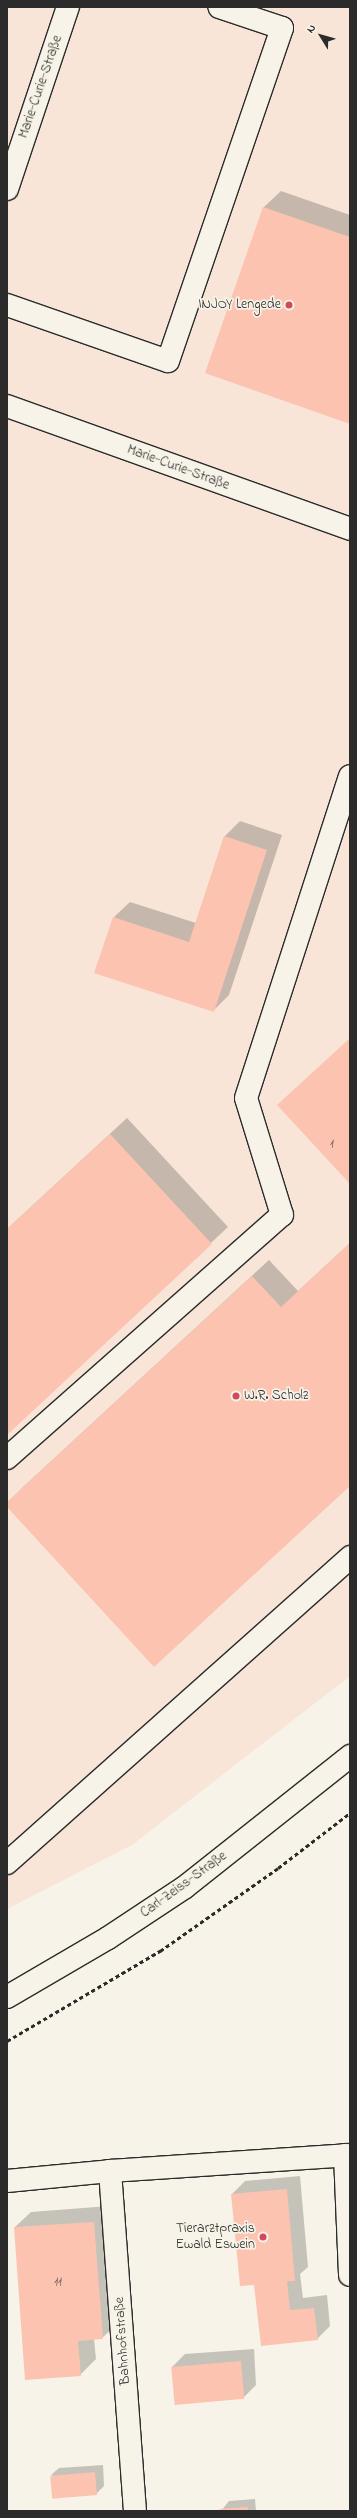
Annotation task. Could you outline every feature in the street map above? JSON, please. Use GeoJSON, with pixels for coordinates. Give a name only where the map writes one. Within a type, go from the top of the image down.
{"type":"FeatureCollection","features":[{"type":"Feature","properties":{"kind":"street","name":"Marie-Curie-Straße"},"geometry":{"type":"LineString","coordinates":[[7,189],[68,7]]}},
{"type":"Feature","properties":{"kind":"street"},"geometry":{"type":"LineString","coordinates":[[7,305],[168,361],[282,28],[219,7]]}},
{"type":"Feature","properties":{"kind":"street","name":"Marie-Curie-Straße"},"geometry":{"type":"LineString","coordinates":[[7,406],[350,529]]}},
{"type":"Feature","properties":{"kind":"street"},"geometry":{"type":"LineString","coordinates":[[7,1458],[282,1215],[246,1098],[350,776]]}},
{"type":"Feature","properties":{"kind":"street"},"geometry":{"type":"LineString","coordinates":[[7,1863],[350,1557]]}},
{"type":"Feature","properties":{"kind":"street","name":"Carl-Zeiss-Straße"},"geometry":{"type":"LineString","coordinates":[[7,1997],[108,1938],[185,1887],[350,1756]]}},
{"type":"Feature","properties":{"kind":"street"},"geometry":{"type":"LineString","coordinates":[[7,2181],[110,2171],[348,2155],[350,2275]]}},
{"type":"Feature","properties":{"kind":"street","name":"Bahnhofstraße"},"geometry":{"type":"LineString","coordinates":[[110,2171],[135,2511]]}},
{"type":"Feature","properties":{"kind":"path"},"geometry":{"type":"LineString","coordinates":[[7,2041],[160,1951],[278,1868],[350,1813]]}},
{"type":"Feature","properties":{"kind":"shaded area"},"geometry":{"type":"Polygon","coordinates":[[[7,7],[350,7],[350,1676],[132,1845],[7,1909],[7,7]]]}},
{"type":"Feature","properties":{"kind":"building","name":"INJOY Lengede"},"geometry":{"type":"Polygon","coordinates":[[[263,207],[350,237],[350,424],[205,373],[263,207]]]}},
{"type":"Feature","properties":{"kind":"building"},"geometry":{"type":"Polygon","coordinates":[[[224,836],[267,850],[214,1012],[94,973],[113,917],[189,942],[224,836]]]}},
{"type":"Feature","properties":{"kind":"building"},"geometry":{"type":"Polygon","coordinates":[[[350,1038],[350,1184],[277,1105],[350,1038]]]}},
{"type":"Feature","properties":{"kind":"building"},"geometry":{"type":"Polygon","coordinates":[[[110,1134],[212,1244],[7,1435],[7,1229],[110,1134]]]}},
{"type":"Feature","properties":{"kind":"building","name":"W.R. Scholz"},"geometry":{"type":"Polygon","coordinates":[[[350,1243],[350,1486],[154,1667],[7,1507],[7,1502],[252,1276],[281,1307],[350,1243]]]}},
{"type":"Feature","properties":{"kind":"building","name":"Tierarztpraxis Ewald Eswein"},"geometry":{"type":"Polygon","coordinates":[[[287,2189],[295,2281],[287,2281],[290,2310],[314,2308],[318,2340],[261,2346],[254,2285],[240,2286],[231,2194],[287,2189]]]}},
{"type":"Feature","properties":{"kind":"building"},"geometry":{"type":"Polygon","coordinates":[[[94,2222],[103,2339],[78,2341],[81,2376],[25,2380],[14,2227],[94,2222]]]}},
{"type":"Feature","properties":{"kind":"building"},"geometry":{"type":"Polygon","coordinates":[[[241,2361],[244,2399],[175,2405],[171,2367],[241,2361]]]}},
{"type":"Feature","properties":{"kind":"building"},"geometry":{"type":"Polygon","coordinates":[[[95,2472],[97,2495],[52,2499],[50,2476],[95,2472]]]}},
{"type":"Feature","properties":{"kind":"building"},"geometry":{"type":"Polygon","coordinates":[[[248,2507],[248,2511],[220,2511],[220,2509],[248,2507]]]}},
{"type":"Feature","properties":{"kind":"place","name":"INJOY Lengede"},"geometry":{"type":"Point","coordinates":[289,305]}},
{"type":"Feature","properties":{"kind":"place","name":"W.R. Scholz"},"geometry":{"type":"Point","coordinates":[236,1396]}},
{"type":"Feature","properties":{"kind":"place","name":"Tierarztpraxis Ewald Eswein"},"geometry":{"type":"Point","coordinates":[263,2237]}}]}
